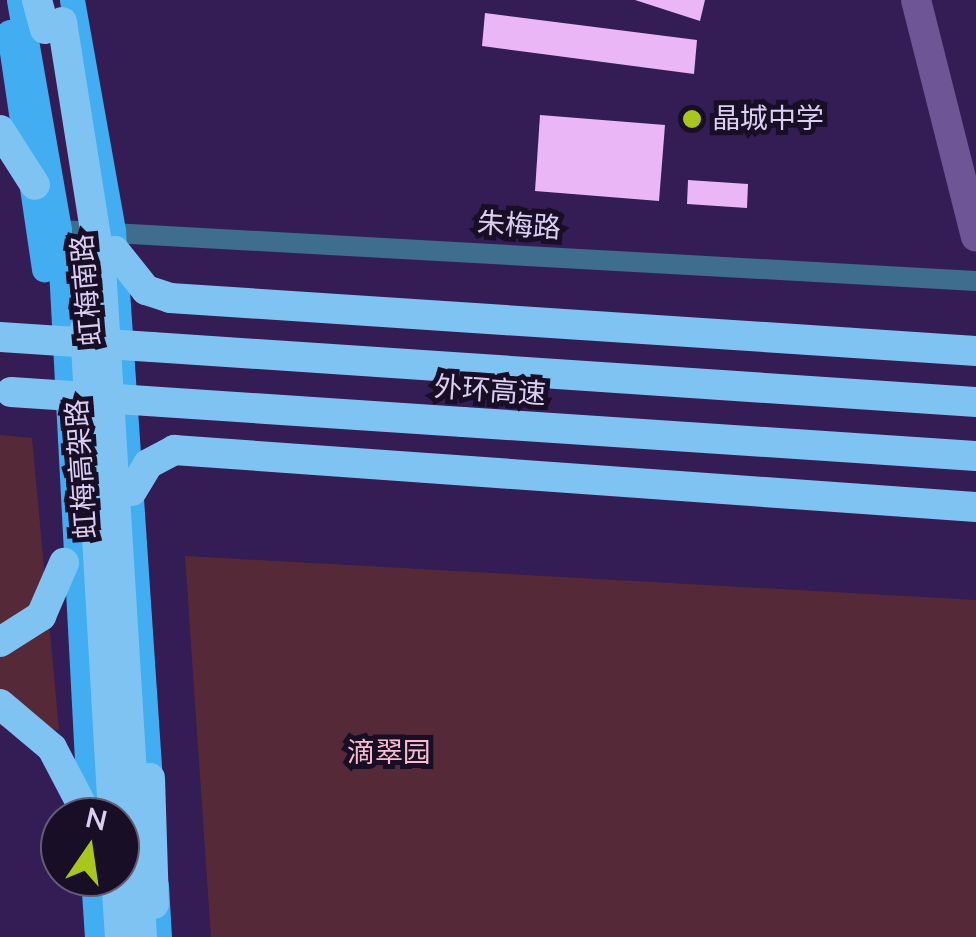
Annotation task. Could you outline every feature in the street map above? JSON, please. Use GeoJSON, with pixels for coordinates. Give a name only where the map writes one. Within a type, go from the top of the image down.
{"type":"FeatureCollection","features":[{"type":"Feature","properties":{"kind":"highway","name":"虹梅高架路"},"geometry":{"type":"LineString","coordinates":[[37,0],[82,269],[112,797]]}},
{"type":"Feature","properties":{"kind":"highway","name":"虹梅高架路"},"geometry":{"type":"LineString","coordinates":[[56,0],[101,266],[142,937]]}},
{"type":"Feature","properties":{"kind":"highway"},"geometry":{"type":"LineString","coordinates":[[0,130],[35,185]]}},
{"type":"Feature","properties":{"kind":"highway"},"geometry":{"type":"LineString","coordinates":[[114,241],[128,274],[170,298],[970,350]]}},
{"type":"Feature","properties":{"kind":"highway","name":"外环高速"},"geometry":{"type":"LineString","coordinates":[[0,337],[976,402]]}},
{"type":"Feature","properties":{"kind":"highway","name":"外环高速"},"geometry":{"type":"LineString","coordinates":[[4,393],[976,456]]}},
{"type":"Feature","properties":{"kind":"highway"},"geometry":{"type":"LineString","coordinates":[[132,492],[148,464],[174,450],[976,506]]}},
{"type":"Feature","properties":{"kind":"highway"},"geometry":{"type":"LineString","coordinates":[[0,642],[42,616],[64,563]]}},
{"type":"Feature","properties":{"kind":"highway"},"geometry":{"type":"LineString","coordinates":[[0,704],[52,748],[78,797]]}},
{"type":"Feature","properties":{"kind":"highway"},"geometry":{"type":"LineString","coordinates":[[150,778],[157,937]]}},
{"type":"Feature","properties":{"kind":"highway"},"geometry":{"type":"LineString","coordinates":[[117,897],[120,937]]}},
{"type":"Feature","properties":{"kind":"main road","name":"虹梅南路"},"geometry":{"type":"LineString","coordinates":[[3,0],[35,185],[75,725],[88,771]]}},
{"type":"Feature","properties":{"kind":"main road","name":"虹梅南路"},"geometry":{"type":"LineString","coordinates":[[19,0],[59,230],[89,797]]}},
{"type":"Feature","properties":{"kind":"main road","name":"虹梅南路"},"geometry":{"type":"LineString","coordinates":[[72,0],[114,241],[150,778]]}},
{"type":"Feature","properties":{"kind":"main road"},"geometry":{"type":"LineString","coordinates":[[95,897],[97,937]]}},
{"type":"Feature","properties":{"kind":"street","name":"朱梅路"},"geometry":{"type":"LineString","coordinates":[[59,230],[114,241],[966,281]]}},
{"type":"Feature","properties":{"kind":"green space"},"geometry":{"type":"Polygon","coordinates":[[[0,435],[32,438],[59,730],[0,726],[0,435]]]}},
{"type":"Feature","properties":{"kind":"green space","name":"滴翠园"},"geometry":{"type":"Polygon","coordinates":[[[185,556],[976,600],[976,937],[211,937],[185,556]]]}},
{"type":"Feature","properties":{"kind":"building"},"geometry":{"type":"Polygon","coordinates":[[[635,0],[705,0],[700,21],[635,0]]]}},
{"type":"Feature","properties":{"kind":"building"},"geometry":{"type":"Polygon","coordinates":[[[485,13],[697,40],[694,74],[482,46],[485,13]]]}},
{"type":"Feature","properties":{"kind":"building"},"geometry":{"type":"Polygon","coordinates":[[[540,115],[665,125],[659,201],[535,191],[540,115]]]}},
{"type":"Feature","properties":{"kind":"building"},"geometry":{"type":"Polygon","coordinates":[[[688,180],[748,184],[747,208],[687,204],[688,180]]]}},
{"type":"Feature","properties":{"kind":"waterway"},"geometry":{"type":"LineString","coordinates":[[916,0],[976,237]]}},
{"type":"Feature","properties":{"kind":"place","name":"晶城中学"},"geometry":{"type":"Point","coordinates":[692,119]}}]}
